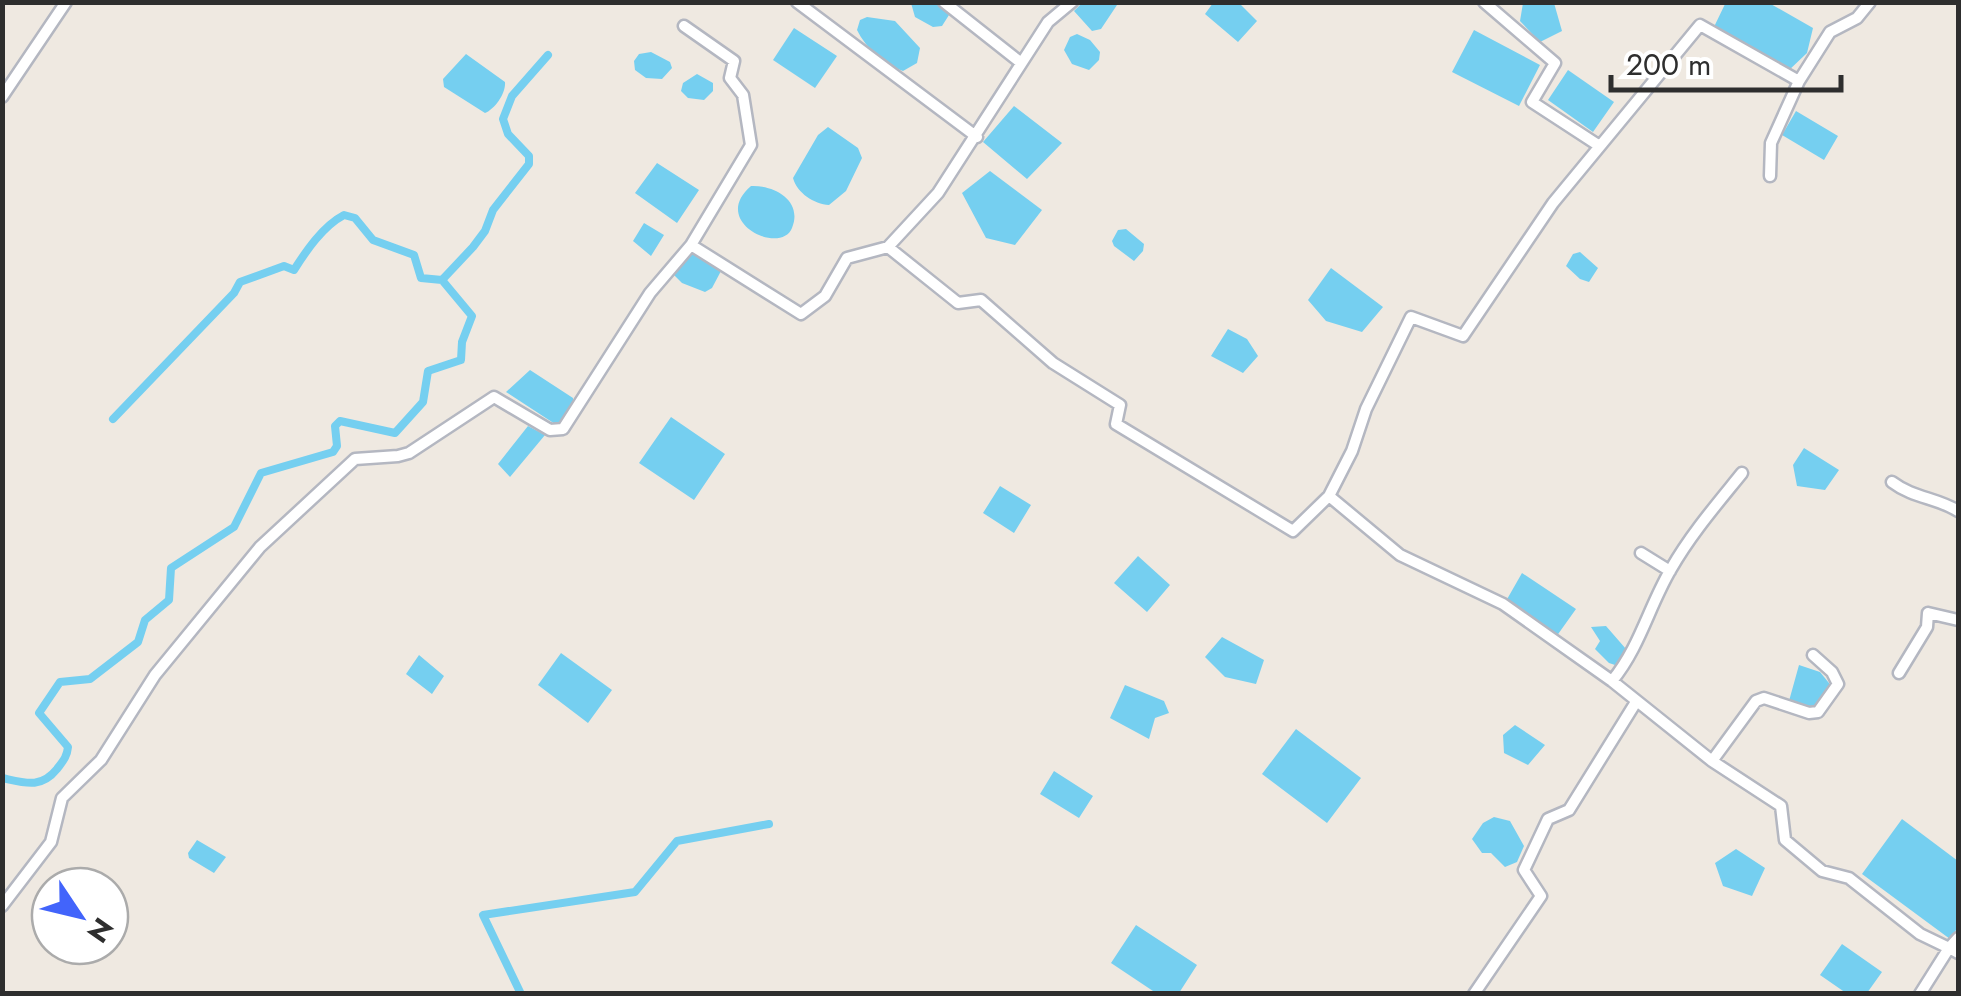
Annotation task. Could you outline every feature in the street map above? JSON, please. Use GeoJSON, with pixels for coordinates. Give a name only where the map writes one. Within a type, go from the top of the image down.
{"type":"FeatureCollection","features":[{"type":"Feature","properties":{"kind":"street"},"geometry":{"type":"LineString","coordinates":[[2,97],[66,2]]}},
{"type":"Feature","properties":{"kind":"street"},"geometry":{"type":"LineString","coordinates":[[796,2],[977,137]]}},
{"type":"Feature","properties":{"kind":"street"},"geometry":{"type":"LineString","coordinates":[[944,2],[1020,62]]}},
{"type":"Feature","properties":{"kind":"street"},"geometry":{"type":"LineString","coordinates":[[691,245],[801,314],[825,296],[847,258],[888,247],[938,193],[1048,22],[1072,2]]}},
{"type":"Feature","properties":{"kind":"street"},"geometry":{"type":"LineString","coordinates":[[1484,2],[1555,63],[1532,102],[1598,145]]}},
{"type":"Feature","properties":{"kind":"street"},"geometry":{"type":"LineString","coordinates":[[1770,176],[1771,143],[1799,81],[1830,32],[1857,18],[1870,2]]}},
{"type":"Feature","properties":{"kind":"street"},"geometry":{"type":"LineString","coordinates":[[888,247],[958,303],[981,300],[1053,363],[1120,405],[1116,424],[1293,530],[1329,496],[1352,451],[1366,408],[1411,317],[1464,336],[1553,203],[1700,25],[1799,81]]}},
{"type":"Feature","properties":{"kind":"street"},"geometry":{"type":"LineString","coordinates":[[2,906],[50,842],[62,798],[102,760],[156,676],[205,610],[260,547],[355,459],[409,452],[494,397],[550,430],[563,429],[650,292],[691,245],[751,145],[742,95],[730,78],[734,61],[684,26]]}},
{"type":"Feature","properties":{"kind":"street"},"geometry":{"type":"LineString","coordinates":[[1612,681],[1636,646],[1670,571],[1703,521],[1742,474]]}},
{"type":"Feature","properties":{"kind":"street"},"geometry":{"type":"LineString","coordinates":[[1892,482],[1906,492],[1948,504],[1958,511]]}},
{"type":"Feature","properties":{"kind":"street"},"geometry":{"type":"LineString","coordinates":[[1329,496],[1400,556],[1503,604],[1612,681],[1712,761],[1781,806],[1786,840],[1822,872],[1849,878],[1920,934],[1954,951]]}},
{"type":"Feature","properties":{"kind":"street"},"geometry":{"type":"LineString","coordinates":[[1641,553],[1670,571]]}},
{"type":"Feature","properties":{"kind":"street"},"geometry":{"type":"LineString","coordinates":[[1899,673],[1928,627],[1928,613],[1958,620]]}},
{"type":"Feature","properties":{"kind":"street"},"geometry":{"type":"LineString","coordinates":[[1712,761],[1756,702],[1764,698],[1809,714],[1818,712],[1838,684],[1832,672],[1813,654]]}},
{"type":"Feature","properties":{"kind":"street"},"geometry":{"type":"LineString","coordinates":[[1474,994],[1541,896],[1524,870],[1548,818],[1569,810],[1636,702]]}},
{"type":"Feature","properties":{"kind":"street"},"geometry":{"type":"LineString","coordinates":[[1920,994],[1954,951],[1958,938]]}},
{"type":"Feature","properties":{"kind":"water"},"geometry":{"type":"Polygon","coordinates":[[[1726,2],[1769,3],[1813,28],[1807,53],[1787,72],[1713,29],[1726,2]]]}},
{"type":"Feature","properties":{"kind":"water"},"geometry":{"type":"Polygon","coordinates":[[[911,3],[940,3],[949,15],[942,26],[933,27],[915,17],[911,3]]]}},
{"type":"Feature","properties":{"kind":"water"},"geometry":{"type":"Polygon","coordinates":[[[1082,3],[1117,5],[1101,29],[1092,31],[1074,11],[1082,3]]]}},
{"type":"Feature","properties":{"kind":"water"},"geometry":{"type":"Polygon","coordinates":[[[1213,3],[1239,3],[1257,21],[1238,42],[1205,14],[1213,3]]]}},
{"type":"Feature","properties":{"kind":"water"},"geometry":{"type":"Polygon","coordinates":[[[1523,3],[1554,3],[1562,31],[1540,42],[1520,21],[1523,3]]]}},
{"type":"Feature","properties":{"kind":"water"},"geometry":{"type":"Polygon","coordinates":[[[867,17],[895,21],[920,48],[917,63],[903,71],[876,55],[857,30],[860,20],[867,17]]]}},
{"type":"Feature","properties":{"kind":"water"},"geometry":{"type":"Polygon","coordinates":[[[794,28],[837,56],[815,88],[773,60],[794,28]]]}},
{"type":"Feature","properties":{"kind":"water"},"geometry":{"type":"Polygon","coordinates":[[[1474,30],[1540,65],[1519,106],[1452,72],[1474,30]]]}},
{"type":"Feature","properties":{"kind":"water"},"geometry":{"type":"Polygon","coordinates":[[[1077,34],[1090,40],[1100,52],[1099,60],[1089,70],[1072,64],[1064,50],[1070,37],[1077,34]]]}},
{"type":"Feature","properties":{"kind":"water"},"geometry":{"type":"Polygon","coordinates":[[[651,52],[670,62],[672,68],[662,79],[646,78],[635,70],[634,61],[639,54],[651,52]]]}},
{"type":"Feature","properties":{"kind":"water"},"geometry":{"type":"Polygon","coordinates":[[[466,54],[505,82],[499,100],[485,113],[444,87],[443,79],[466,54]]]}},
{"type":"Feature","properties":{"kind":"water"},"geometry":{"type":"Polygon","coordinates":[[[1568,70],[1614,102],[1593,132],[1548,100],[1568,70]]]}},
{"type":"Feature","properties":{"kind":"water"},"geometry":{"type":"Polygon","coordinates":[[[697,74],[713,83],[713,91],[704,100],[688,98],[681,91],[683,83],[697,74]]]}},
{"type":"Feature","properties":{"kind":"water"},"geometry":{"type":"Polygon","coordinates":[[[1014,106],[1062,143],[1027,179],[983,142],[1014,106]]]}},
{"type":"Feature","properties":{"kind":"water"},"geometry":{"type":"Polygon","coordinates":[[[1796,111],[1838,136],[1824,160],[1782,135],[1796,111]]]}},
{"type":"Feature","properties":{"kind":"water"},"geometry":{"type":"Polygon","coordinates":[[[828,127],[858,148],[862,158],[846,191],[829,205],[807,197],[793,178],[818,135],[828,127]]]}},
{"type":"Feature","properties":{"kind":"water"},"geometry":{"type":"Polygon","coordinates":[[[657,163],[699,190],[677,223],[635,193],[657,163]]]}},
{"type":"Feature","properties":{"kind":"water"},"geometry":{"type":"Polygon","coordinates":[[[990,171],[1042,210],[1015,245],[986,238],[962,193],[990,171]]]}},
{"type":"Feature","properties":{"kind":"water"},"geometry":{"type":"Polygon","coordinates":[[[751,186],[769,188],[790,203],[794,218],[785,236],[763,237],[743,222],[738,212],[740,199],[751,186]]]}},
{"type":"Feature","properties":{"kind":"water"},"geometry":{"type":"Polygon","coordinates":[[[644,223],[664,235],[651,256],[633,241],[644,223]]]}},
{"type":"Feature","properties":{"kind":"water"},"geometry":{"type":"Polygon","coordinates":[[[1126,229],[1144,244],[1134,261],[1112,241],[1118,230],[1126,229]]]}},
{"type":"Feature","properties":{"kind":"water"},"geometry":{"type":"Polygon","coordinates":[[[1580,252],[1598,268],[1589,282],[1566,266],[1573,254],[1580,252]]]}},
{"type":"Feature","properties":{"kind":"water"},"geometry":{"type":"Polygon","coordinates":[[[692,253],[707,258],[721,271],[712,288],[705,292],[682,283],[674,275],[675,268],[692,253]]]}},
{"type":"Feature","properties":{"kind":"water"},"geometry":{"type":"Polygon","coordinates":[[[1331,268],[1383,307],[1362,332],[1326,321],[1308,300],[1331,268]]]}},
{"type":"Feature","properties":{"kind":"water"},"geometry":{"type":"Polygon","coordinates":[[[1228,329],[1247,339],[1258,356],[1243,373],[1211,356],[1228,329]]]}},
{"type":"Feature","properties":{"kind":"water"},"geometry":{"type":"Polygon","coordinates":[[[530,370],[573,398],[570,410],[558,423],[506,392],[530,370]]]}},
{"type":"Feature","properties":{"kind":"water"},"geometry":{"type":"Polygon","coordinates":[[[671,417],[725,454],[694,500],[639,463],[671,417]]]}},
{"type":"Feature","properties":{"kind":"water"},"geometry":{"type":"Polygon","coordinates":[[[528,426],[545,435],[510,477],[498,464],[528,426]]]}},
{"type":"Feature","properties":{"kind":"water"},"geometry":{"type":"Polygon","coordinates":[[[1804,448],[1839,470],[1825,490],[1797,486],[1793,465],[1804,448]]]}},
{"type":"Feature","properties":{"kind":"water"},"geometry":{"type":"Polygon","coordinates":[[[1000,486],[1031,505],[1014,533],[983,513],[1000,486]]]}},
{"type":"Feature","properties":{"kind":"water"},"geometry":{"type":"Polygon","coordinates":[[[1138,556],[1170,585],[1147,612],[1114,583],[1138,556]]]}},
{"type":"Feature","properties":{"kind":"water"},"geometry":{"type":"Polygon","coordinates":[[[1522,573],[1576,609],[1556,637],[1506,601],[1522,573]]]}},
{"type":"Feature","properties":{"kind":"water"},"geometry":{"type":"Polygon","coordinates":[[[1606,626],[1626,649],[1615,665],[1595,649],[1600,641],[1591,627],[1606,626]]]}},
{"type":"Feature","properties":{"kind":"water"},"geometry":{"type":"Polygon","coordinates":[[[1222,637],[1264,660],[1256,684],[1225,677],[1205,657],[1222,637]]]}},
{"type":"Feature","properties":{"kind":"water"},"geometry":{"type":"Polygon","coordinates":[[[561,653],[612,690],[588,723],[538,685],[561,653]]]}},
{"type":"Feature","properties":{"kind":"water"},"geometry":{"type":"Polygon","coordinates":[[[419,655],[444,676],[432,694],[406,674],[419,655]]]}},
{"type":"Feature","properties":{"kind":"water"},"geometry":{"type":"Polygon","coordinates":[[[1799,665],[1820,672],[1833,688],[1815,711],[1789,701],[1799,665]]]}},
{"type":"Feature","properties":{"kind":"water"},"geometry":{"type":"Polygon","coordinates":[[[1125,685],[1164,701],[1169,713],[1155,718],[1149,739],[1110,718],[1125,685]]]}},
{"type":"Feature","properties":{"kind":"water"},"geometry":{"type":"Polygon","coordinates":[[[1515,725],[1545,745],[1528,765],[1504,753],[1503,735],[1515,725]]]}},
{"type":"Feature","properties":{"kind":"water"},"geometry":{"type":"Polygon","coordinates":[[[1296,729],[1361,778],[1327,823],[1262,774],[1296,729]]]}},
{"type":"Feature","properties":{"kind":"water"},"geometry":{"type":"Polygon","coordinates":[[[1054,771],[1093,796],[1079,818],[1040,794],[1054,771]]]}},
{"type":"Feature","properties":{"kind":"water"},"geometry":{"type":"Polygon","coordinates":[[[1494,817],[1510,821],[1524,846],[1517,862],[1505,867],[1491,853],[1482,853],[1472,839],[1483,823],[1494,817]]]}},
{"type":"Feature","properties":{"kind":"water"},"geometry":{"type":"Polygon","coordinates":[[[1902,819],[1958,861],[1958,927],[1950,939],[1862,874],[1902,819]]]}},
{"type":"Feature","properties":{"kind":"water"},"geometry":{"type":"Polygon","coordinates":[[[197,840],[226,857],[214,873],[189,858],[197,840]]]}},
{"type":"Feature","properties":{"kind":"water"},"geometry":{"type":"Polygon","coordinates":[[[1736,849],[1765,868],[1752,896],[1723,886],[1715,863],[1736,849]]]}},
{"type":"Feature","properties":{"kind":"water"},"geometry":{"type":"Polygon","coordinates":[[[1136,925],[1197,965],[1179,993],[1156,993],[1111,963],[1136,925]]]}},
{"type":"Feature","properties":{"kind":"water"},"geometry":{"type":"Polygon","coordinates":[[[1842,944],[1882,972],[1867,993],[1846,993],[1820,975],[1842,944]]]}},
{"type":"Feature","properties":{"kind":"waterway"},"geometry":{"type":"LineString","coordinates":[[2,778],[39,782],[57,769],[68,747],[39,713],[60,682],[90,679],[138,642],[145,620],[169,600],[171,568],[234,527],[261,473],[333,452],[337,446],[335,426],[340,421],[395,433],[423,402],[428,371],[461,360],[462,342],[472,316],[442,280],[473,247],[493,210],[529,164],[529,156],[508,134],[503,119],[512,96],[548,55]]}},
{"type":"Feature","properties":{"kind":"waterway"},"geometry":{"type":"LineString","coordinates":[[113,419],[234,293],[240,282],[284,266],[294,270],[322,232],[344,215],[355,218],[373,240],[414,255],[421,278],[442,280]]}},
{"type":"Feature","properties":{"kind":"waterway"},"geometry":{"type":"LineString","coordinates":[[521,994],[483,915],[635,892],[677,841],[769,824]]}}]}
